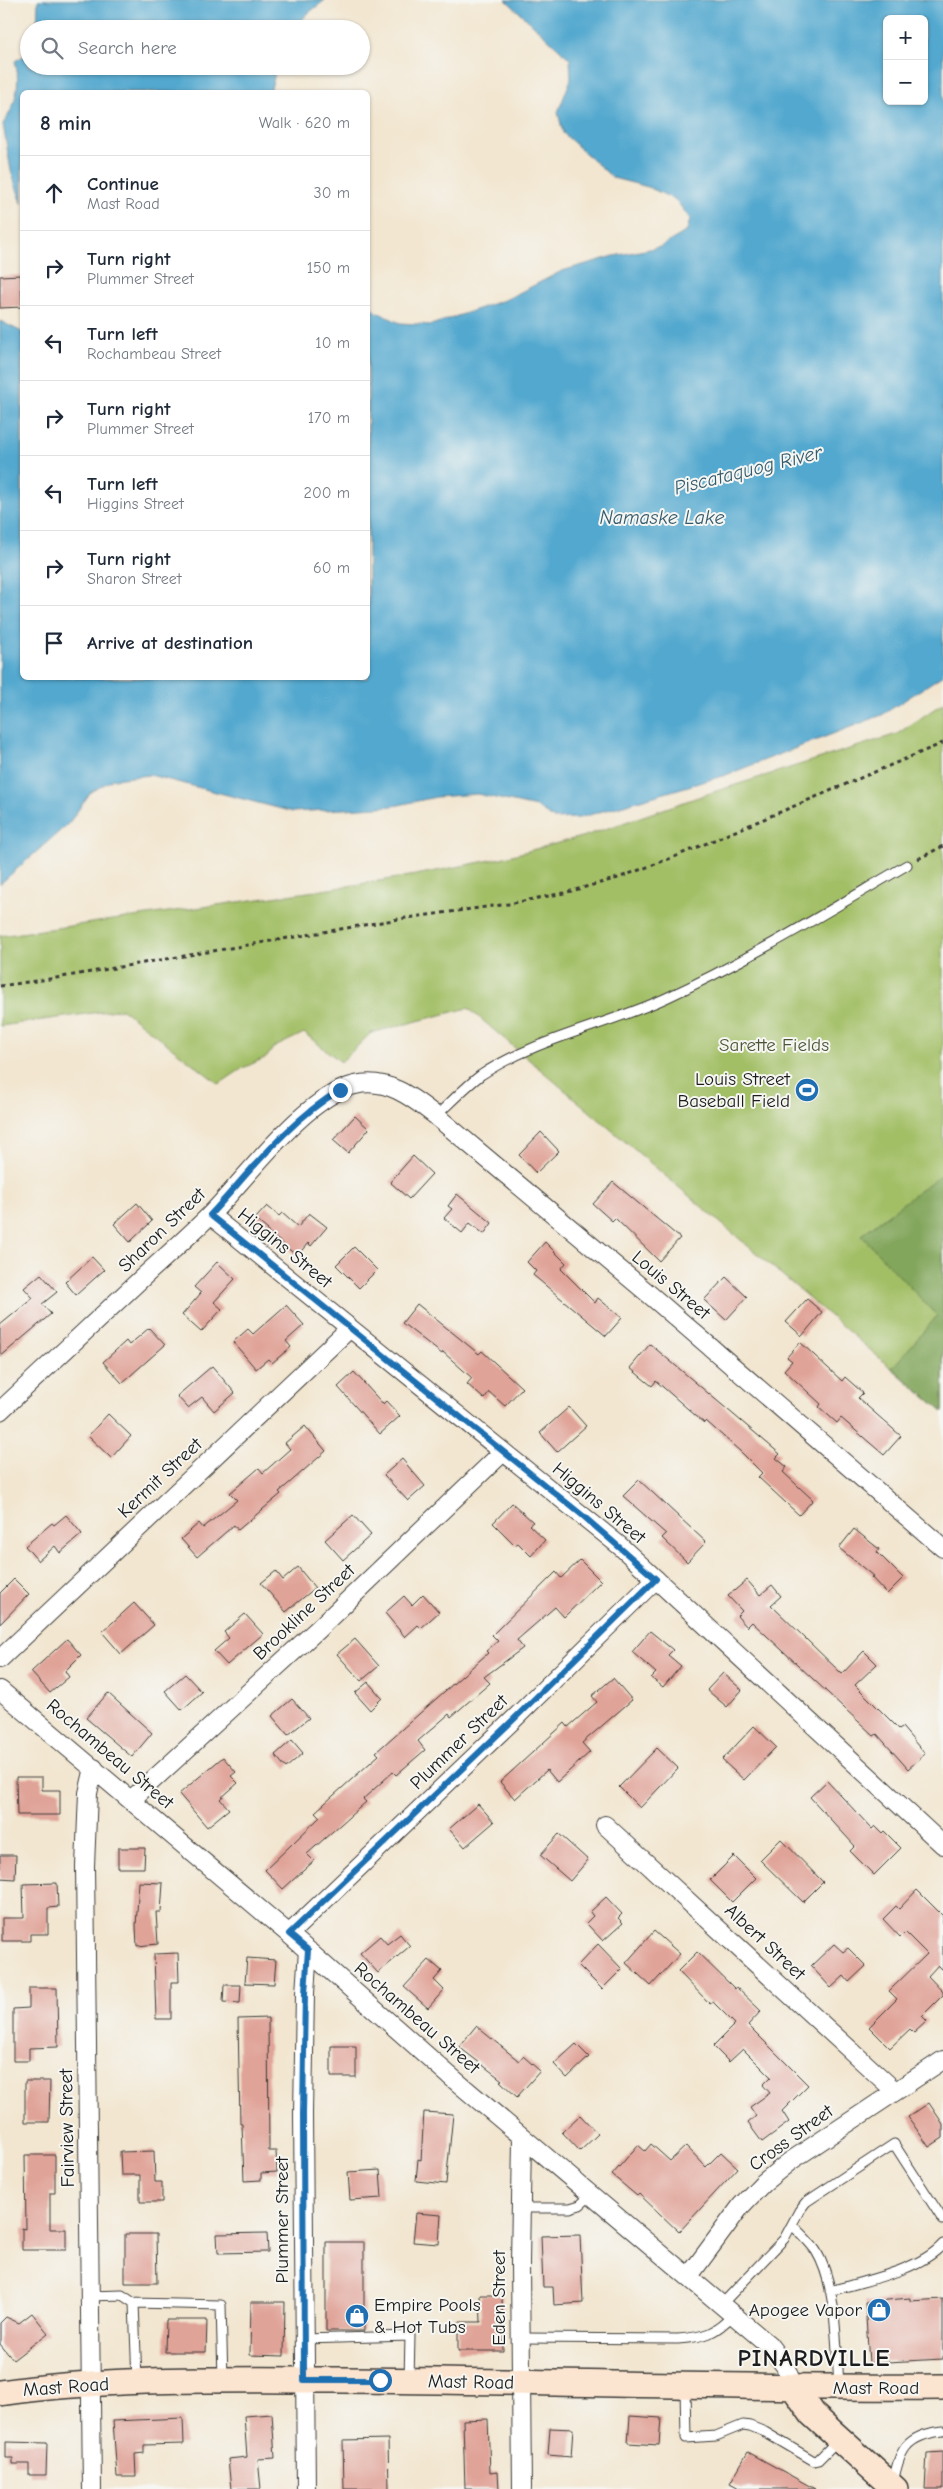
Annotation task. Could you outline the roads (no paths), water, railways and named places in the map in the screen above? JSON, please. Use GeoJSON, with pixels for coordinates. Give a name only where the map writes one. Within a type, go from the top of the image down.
{"type":"FeatureCollection","features":[{"type":"Feature","properties":{"kind":"main road","name":"Mast Road"},"geometry":{"type":"LineString","coordinates":[[0,2393],[90,2384],[304,2380],[684,2384],[794,2388],[943,2387]]}},
{"type":"Feature","properties":{"kind":"main road"},"geometry":{"type":"LineString","coordinates":[[794,2388],[812,2414],[894,2488]]}},
{"type":"Feature","properties":{"kind":"street","name":"Louis Street"},"geometry":{"type":"LineString","coordinates":[[355,1084],[372,1083],[389,1086],[404,1093],[436,1116],[657,1301],[943,1548]]}},
{"type":"Feature","properties":{"kind":"street","name":"Sharon Street"},"geometry":{"type":"LineString","coordinates":[[0,1410],[210,1215],[288,1130],[312,1109],[340,1090],[355,1084]]}},
{"type":"Feature","properties":{"kind":"street","name":"Higgins Street"},"geometry":{"type":"LineString","coordinates":[[210,1215],[503,1452],[656,1579],[943,1845]]}},
{"type":"Feature","properties":{"kind":"street","name":"Kermit Street"},"geometry":{"type":"LineString","coordinates":[[0,1659],[350,1328]]}},
{"type":"Feature","properties":{"kind":"street","name":"Brookline Street"},"geometry":{"type":"LineString","coordinates":[[131,1800],[318,1629],[503,1452]]}},
{"type":"Feature","properties":{"kind":"street","name":"Plummer Street"},"geometry":{"type":"LineString","coordinates":[[289,1934],[513,1720],[656,1579]]}},
{"type":"Feature","properties":{"kind":"street","name":"Rochambeau Street"},"geometry":{"type":"LineString","coordinates":[[0,1690],[308,1950],[522,2138],[770,2345],[785,2366],[794,2388]]}},
{"type":"Feature","properties":{"kind":"street","name":"Fairview Street"},"geometry":{"type":"LineString","coordinates":[[92,2489],[86,1829],[88,1793],[94,1768]]}},
{"type":"Feature","properties":{"kind":"street","name":"Albert Street"},"geometry":{"type":"LineString","coordinates":[[606,1825],[895,2091]]}},
{"type":"Feature","properties":{"kind":"street","name":"Plummer Street"},"geometry":{"type":"LineString","coordinates":[[306,2489],[303,2114],[305,1993],[308,1950]]}},
{"type":"Feature","properties":{"kind":"street","name":"Cross Street"},"geometry":{"type":"LineString","coordinates":[[689,2276],[741,2206],[763,2182],[788,2162],[943,2060]]}},
{"type":"Feature","properties":{"kind":"street","name":"Eden Street"},"geometry":{"type":"LineString","coordinates":[[522,2138],[520,2338],[522,2489]]}},
{"type":"Feature","properties":{"kind":"lane"},"geometry":{"type":"LineString","coordinates":[[436,1116],[481,1076],[517,1055],[548,1041],[665,999],[759,951],[907,865]]}},
{"type":"Feature","properties":{"kind":"lane"},"geometry":{"type":"LineString","coordinates":[[520,2338],[678,2339],[696,2338],[720,2328],[728,2309],[784,2239],[806,2202],[894,2144],[943,2220]]}},
{"type":"Feature","properties":{"kind":"lane"},"geometry":{"type":"LineString","coordinates":[[521,2208],[570,2208],[580,2205],[591,2194]]}},
{"type":"Feature","properties":{"kind":"lane"},"geometry":{"type":"LineString","coordinates":[[792,2225],[816,2251],[830,2291],[840,2388]]}},
{"type":"Feature","properties":{"kind":"lane"},"geometry":{"type":"LineString","coordinates":[[830,2291],[883,2276],[922,2260],[937,2251],[943,2244]]}},
{"type":"Feature","properties":{"kind":"lane"},"geometry":{"type":"LineString","coordinates":[[89,2296],[122,2295],[134,2303],[221,2305],[223,2381]]}},
{"type":"Feature","properties":{"kind":"lane"},"geometry":{"type":"LineString","coordinates":[[134,2303],[138,2383]]}},
{"type":"Feature","properties":{"kind":"lane"},"geometry":{"type":"LineString","coordinates":[[304,2339],[410,2336],[409,2381]]}},
{"type":"Feature","properties":{"kind":"lane"},"geometry":{"type":"LineString","coordinates":[[684,2384],[686,2438],[716,2436],[743,2425],[750,2426],[765,2432],[814,2461],[818,2460],[839,2439]]}},
{"type":"Feature","properties":{"kind":"lane"},"geometry":{"type":"LineString","coordinates":[[894,2488],[898,2458],[901,2452],[920,2436],[943,2431]]}},
{"type":"Feature","properties":{"kind":"water"},"geometry":{"type":"Polygon","coordinates":[[[38,0],[325,0],[302,20],[37,20],[38,0]]]}},
{"type":"Feature","properties":{"kind":"water","name":"Namaske Lake"},"geometry":{"type":"Polygon","coordinates":[[[506,0],[943,0],[943,675],[882,715],[726,775],[579,818],[554,819],[536,807],[477,794],[436,797],[394,806],[293,812],[150,775],[113,779],[90,793],[69,823],[0,884],[0,321],[20,331],[20,680],[370,680],[370,305],[377,312],[400,323],[431,325],[507,299],[562,271],[614,256],[660,247],[687,231],[690,219],[676,200],[648,187],[613,178],[563,133],[558,112],[571,79],[570,59],[506,0]]]}},
{"type":"Feature","properties":{"kind":"water"},"geometry":{"type":"Polygon","coordinates":[[[20,58],[20,75],[275,75],[271,90],[20,90],[20,198],[11,171],[3,124],[16,94],[17,70],[15,61],[20,58]]]}},
{"type":"Feature","properties":{"kind":"place","name":"Louis Street Baseball Field"},"geometry":{"type":"Point","coordinates":[807,1090]}},
{"type":"Feature","properties":{"kind":"place","name":"Apogee Vapor"},"geometry":{"type":"Point","coordinates":[879,2310]}},
{"type":"Feature","properties":{"kind":"place","name":"Empire Pools & Hot Tubs"},"geometry":{"type":"Point","coordinates":[357,2316]}},
{"type":"Feature","properties":{"kind":"district","name":"PINARDVILLE"},"geometry":{"type":"Point","coordinates":[814,2358]}},
{"type":"Feature","properties":{"kind":"water label","name":"Piscataquog River"},"geometry":{"type":"Point","coordinates":[748,470]}},
{"type":"Feature","properties":{"kind":"park label","name":"Sarette Fields"},"geometry":{"type":"Point","coordinates":[774,1045]}}]}
